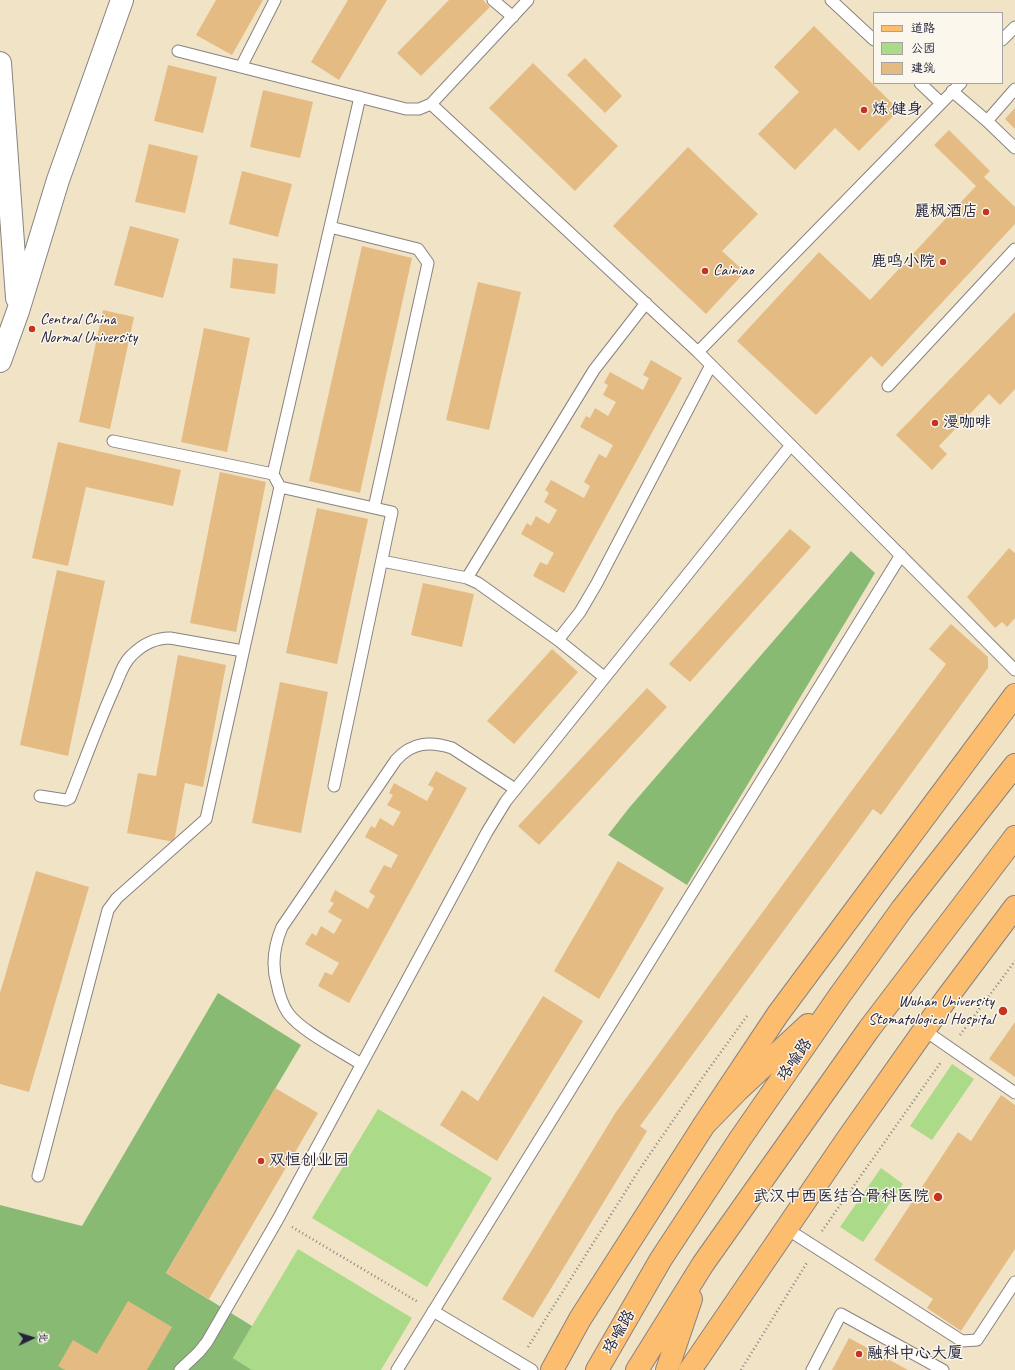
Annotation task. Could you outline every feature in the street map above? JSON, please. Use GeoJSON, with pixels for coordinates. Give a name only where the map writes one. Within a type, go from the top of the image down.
{"type":"FeatureCollection","features":[{"type":"Feature","properties":{"kind":"main road"},"geometry":{"type":"LineString","coordinates":[[552,1370],[580,1320],[704,1125],[778,1014],[1015,695]]}},
{"type":"Feature","properties":{"kind":"main road","name":"珞喻路"},"geometry":{"type":"LineString","coordinates":[[597,1370],[661,1259],[740,1139],[902,909],[1015,765]]}},
{"type":"Feature","properties":{"kind":"main road"},"geometry":{"type":"LineString","coordinates":[[637,1370],[703,1264],[870,1029],[1015,837]]}},
{"type":"Feature","properties":{"kind":"main road"},"geometry":{"type":"LineString","coordinates":[[690,1370],[846,1141],[924,1030],[1015,907]]}},
{"type":"Feature","properties":{"kind":"main road"},"geometry":{"type":"LineString","coordinates":[[704,1125],[738,1090],[840,995]]}},
{"type":"Feature","properties":{"kind":"main road"},"geometry":{"type":"LineString","coordinates":[[667,1370],[703,1264]]}},
{"type":"Feature","properties":{"kind":"street"},"geometry":{"type":"LineString","coordinates":[[0,361],[18,311],[58,180],[122,0]]}},
{"type":"Feature","properties":{"kind":"street"},"geometry":{"type":"LineString","coordinates":[[0,63],[18,311]]}},
{"type":"Feature","properties":{"kind":"lane"},"geometry":{"type":"LineString","coordinates":[[241,67],[275,0]]}},
{"type":"Feature","properties":{"kind":"lane"},"geometry":{"type":"LineString","coordinates":[[493,0],[513,17]]}},
{"type":"Feature","properties":{"kind":"lane"},"geometry":{"type":"LineString","coordinates":[[178,50],[406,109],[419,109],[431,104],[528,0]]}},
{"type":"Feature","properties":{"kind":"lane"},"geometry":{"type":"LineString","coordinates":[[831,0],[873,39]]}},
{"type":"Feature","properties":{"kind":"lane"},"geometry":{"type":"LineString","coordinates":[[1003,39],[1015,27]]}},
{"type":"Feature","properties":{"kind":"lane"},"geometry":{"type":"LineString","coordinates":[[921,84],[941,103]]}},
{"type":"Feature","properties":{"kind":"lane"},"geometry":{"type":"LineString","coordinates":[[698,352],[960,84]]}},
{"type":"Feature","properties":{"kind":"lane"},"geometry":{"type":"LineString","coordinates":[[987,121],[1015,89]]}},
{"type":"Feature","properties":{"kind":"lane"},"geometry":{"type":"LineString","coordinates":[[952,92],[987,121],[1015,148]]}},
{"type":"Feature","properties":{"kind":"lane"},"geometry":{"type":"LineString","coordinates":[[38,1176],[108,910],[117,898],[206,819],[280,488],[273,474],[360,97]]}},
{"type":"Feature","properties":{"kind":"lane"},"geometry":{"type":"LineString","coordinates":[[431,104],[711,364],[1015,670]]}},
{"type":"Feature","properties":{"kind":"lane"},"geometry":{"type":"LineString","coordinates":[[330,227],[418,249],[428,263],[374,508]]}},
{"type":"Feature","properties":{"kind":"lane"},"geometry":{"type":"LineString","coordinates":[[888,386],[1015,249]]}},
{"type":"Feature","properties":{"kind":"lane"},"geometry":{"type":"LineString","coordinates":[[467,578],[594,370],[646,303]]}},
{"type":"Feature","properties":{"kind":"lane"},"geometry":{"type":"LineString","coordinates":[[558,640],[580,612],[597,582],[711,364]]}},
{"type":"Feature","properties":{"kind":"lane"},"geometry":{"type":"LineString","coordinates":[[113,441],[273,474]]}},
{"type":"Feature","properties":{"kind":"lane"},"geometry":{"type":"LineString","coordinates":[[180,1370],[207,1342],[278,1219],[487,832],[506,800],[792,445]]}},
{"type":"Feature","properties":{"kind":"lane"},"geometry":{"type":"LineString","coordinates":[[280,488],[392,512],[334,786]]}},
{"type":"Feature","properties":{"kind":"lane"},"geometry":{"type":"LineString","coordinates":[[397,1370],[901,555]]}},
{"type":"Feature","properties":{"kind":"lane"},"geometry":{"type":"LineString","coordinates":[[382,561],[467,578],[482,586],[558,640],[604,677]]}},
{"type":"Feature","properties":{"kind":"lane"},"geometry":{"type":"LineString","coordinates":[[40,796],[66,800],[70,798],[107,702],[126,662],[146,644],[160,638],[170,638],[244,651]]}},
{"type":"Feature","properties":{"kind":"lane"},"geometry":{"type":"LineString","coordinates":[[361,1064],[302,1026],[287,1012],[281,1001],[274,973],[273,962],[277,939],[282,927],[396,760],[403,752],[414,746],[441,744],[452,748],[515,789]]}},
{"type":"Feature","properties":{"kind":"lane"},"geometry":{"type":"LineString","coordinates":[[924,1030],[1015,1093]]}},
{"type":"Feature","properties":{"kind":"lane"},"geometry":{"type":"LineString","coordinates":[[787,1229],[962,1341],[977,1340],[1015,1282]]}},
{"type":"Feature","properties":{"kind":"lane"},"geometry":{"type":"LineString","coordinates":[[433,1311],[532,1370]]}},
{"type":"Feature","properties":{"kind":"lane"},"geometry":{"type":"LineString","coordinates":[[812,1370],[841,1314],[943,1370]]}},
{"type":"Feature","properties":{"kind":"path"},"geometry":{"type":"LineString","coordinates":[[741,1370],[814,1246],[950,1048],[1015,961]]}},
{"type":"Feature","properties":{"kind":"path"},"geometry":{"type":"LineString","coordinates":[[299,1232],[433,1311]]}},
{"type":"Feature","properties":{"kind":"green space"},"geometry":{"type":"Polygon","coordinates":[[[851,551],[875,573],[687,885],[608,835],[629,808],[851,551]]]}},
{"type":"Feature","properties":{"kind":"green space"},"geometry":{"type":"Polygon","coordinates":[[[218,993],[301,1045],[166,1273],[252,1326],[233,1358],[252,1370],[0,1370],[0,1205],[82,1226],[218,993]]]}},
{"type":"Feature","properties":{"kind":"green space"},"geometry":{"type":"Polygon","coordinates":[[[952,1064],[974,1079],[932,1140],[910,1126],[952,1064]]]}},
{"type":"Feature","properties":{"kind":"green space"},"geometry":{"type":"Polygon","coordinates":[[[378,1109],[492,1178],[427,1287],[312,1218],[378,1109]]]}},
{"type":"Feature","properties":{"kind":"green space"},"geometry":{"type":"Polygon","coordinates":[[[881,1168],[903,1184],[863,1242],[840,1227],[881,1168]]]}},
{"type":"Feature","properties":{"kind":"green space"},"geometry":{"type":"Polygon","coordinates":[[[298,1249],[412,1318],[381,1370],[252,1370],[233,1358],[298,1249]]]}},
{"type":"Feature","properties":{"kind":"building"},"geometry":{"type":"Polygon","coordinates":[[[216,0],[263,0],[232,55],[196,35],[216,0]]]}},
{"type":"Feature","properties":{"kind":"building"},"geometry":{"type":"Polygon","coordinates":[[[348,0],[387,0],[339,80],[311,62],[348,0]]]}},
{"type":"Feature","properties":{"kind":"building"},"geometry":{"type":"Polygon","coordinates":[[[449,0],[483,0],[490,7],[421,76],[397,53],[449,0]]]}},
{"type":"Feature","properties":{"kind":"building"},"geometry":{"type":"Polygon","coordinates":[[[814,26],[899,110],[859,151],[835,128],[795,170],[758,134],[799,92],[774,67],[814,26]]]}},
{"type":"Feature","properties":{"kind":"building"},"geometry":{"type":"Polygon","coordinates":[[[585,58],[622,96],[605,113],[567,75],[585,58]]]}},
{"type":"Feature","properties":{"kind":"building"},"geometry":{"type":"Polygon","coordinates":[[[533,63],[618,146],[575,191],[489,108],[533,63]]]}},
{"type":"Feature","properties":{"kind":"building"},"geometry":{"type":"Polygon","coordinates":[[[168,65],[217,77],[203,133],[154,121],[168,65]]]}},
{"type":"Feature","properties":{"kind":"building"},"geometry":{"type":"Polygon","coordinates":[[[263,90],[313,102],[300,158],[250,147],[263,90]]]}},
{"type":"Feature","properties":{"kind":"building"},"geometry":{"type":"Polygon","coordinates":[[[1015,108],[1015,129],[1005,119],[1015,108]]]}},
{"type":"Feature","properties":{"kind":"building"},"geometry":{"type":"Polygon","coordinates":[[[949,130],[990,171],[984,177],[1015,207],[1015,224],[882,367],[871,356],[816,415],[737,341],[819,252],[870,300],[976,186],[934,145],[949,130]]]}},
{"type":"Feature","properties":{"kind":"building"},"geometry":{"type":"Polygon","coordinates":[[[149,144],[198,156],[185,213],[135,202],[149,144]]]}},
{"type":"Feature","properties":{"kind":"building"},"geometry":{"type":"Polygon","coordinates":[[[688,147],[758,214],[722,251],[745,272],[706,314],[613,226],[688,147]]]}},
{"type":"Feature","properties":{"kind":"building"},"geometry":{"type":"Polygon","coordinates":[[[242,171],[292,184],[278,237],[229,224],[242,171]]]}},
{"type":"Feature","properties":{"kind":"building"},"geometry":{"type":"Polygon","coordinates":[[[130,226],[179,239],[163,298],[114,285],[130,226]]]}},
{"type":"Feature","properties":{"kind":"building"},"geometry":{"type":"Polygon","coordinates":[[[362,246],[412,258],[360,493],[309,481],[362,246]]]}},
{"type":"Feature","properties":{"kind":"building"},"geometry":{"type":"Polygon","coordinates":[[[233,258],[278,264],[275,294],[230,288],[233,258]]]}},
{"type":"Feature","properties":{"kind":"building"},"geometry":{"type":"Polygon","coordinates":[[[478,282],[521,292],[489,430],[446,420],[478,282]]]}},
{"type":"Feature","properties":{"kind":"building"},"geometry":{"type":"Polygon","coordinates":[[[103,310],[134,317],[110,429],[79,422],[103,310]]]}},
{"type":"Feature","properties":{"kind":"building"},"geometry":{"type":"Polygon","coordinates":[[[1015,312],[1015,389],[1000,405],[989,394],[939,446],[947,454],[932,470],[896,435],[1015,312]]]}},
{"type":"Feature","properties":{"kind":"building"},"geometry":{"type":"Polygon","coordinates":[[[204,328],[250,338],[227,452],[181,442],[204,328]]]}},
{"type":"Feature","properties":{"kind":"building"},"geometry":{"type":"Polygon","coordinates":[[[651,360],[682,378],[564,593],[533,576],[540,562],[547,565],[554,553],[521,534],[527,523],[531,526],[536,516],[549,524],[557,510],[544,502],[549,493],[545,490],[551,480],[584,498],[590,486],[584,482],[599,454],[606,458],[613,445],[580,427],[586,416],[590,418],[595,408],[608,416],[616,402],[603,395],[608,385],[604,383],[610,372],[643,390],[649,378],[643,375],[651,360]]]}},
{"type":"Feature","properties":{"kind":"building"},"geometry":{"type":"Polygon","coordinates":[[[58,442],[181,470],[173,506],[86,487],[68,566],[32,558],[58,442]]]}},
{"type":"Feature","properties":{"kind":"building"},"geometry":{"type":"Polygon","coordinates":[[[220,472],[266,482],[236,632],[190,623],[220,472]]]}},
{"type":"Feature","properties":{"kind":"building"},"geometry":{"type":"Polygon","coordinates":[[[317,508],[368,519],[337,664],[286,653],[317,508]]]}},
{"type":"Feature","properties":{"kind":"building"},"geometry":{"type":"Polygon","coordinates":[[[790,529],[811,547],[690,682],[669,664],[790,529]]]}},
{"type":"Feature","properties":{"kind":"building"},"geometry":{"type":"Polygon","coordinates":[[[1009,548],[1015,553],[1015,618],[1007,627],[1002,622],[995,628],[967,597],[1009,548]]]}},
{"type":"Feature","properties":{"kind":"building"},"geometry":{"type":"Polygon","coordinates":[[[57,570],[105,581],[68,756],[20,745],[57,570]]]}},
{"type":"Feature","properties":{"kind":"building"},"geometry":{"type":"Polygon","coordinates":[[[423,583],[474,594],[462,647],[411,635],[423,583]]]}},
{"type":"Feature","properties":{"kind":"building"},"geometry":{"type":"Polygon","coordinates":[[[951,624],[988,657],[988,668],[881,815],[873,809],[640,1126],[647,1131],[533,1318],[502,1299],[616,1112],[946,664],[929,649],[951,624]]]}},
{"type":"Feature","properties":{"kind":"building"},"geometry":{"type":"Polygon","coordinates":[[[552,649],[578,672],[514,744],[487,721],[552,649]]]}},
{"type":"Feature","properties":{"kind":"building"},"geometry":{"type":"Polygon","coordinates":[[[178,655],[226,665],[203,787],[185,783],[174,842],[127,833],[138,773],[156,776],[178,655]]]}},
{"type":"Feature","properties":{"kind":"building"},"geometry":{"type":"Polygon","coordinates":[[[280,682],[328,692],[301,833],[252,823],[280,682]]]}},
{"type":"Feature","properties":{"kind":"building"},"geometry":{"type":"Polygon","coordinates":[[[647,688],[667,707],[539,845],[518,826],[647,688]]]}},
{"type":"Feature","properties":{"kind":"building"},"geometry":{"type":"Polygon","coordinates":[[[436,771],[467,788],[349,1003],[318,986],[325,972],[332,975],[339,963],[305,944],[312,933],[316,936],[321,926],[334,934],[342,920],[328,912],[334,903],[330,901],[335,890],[368,909],[375,896],[369,892],[384,865],[391,868],[398,855],[365,837],[371,826],[375,828],[380,818],[393,826],[401,812],[387,805],[393,795],[389,793],[394,783],[427,801],[434,788],[428,785],[436,771]]]}},
{"type":"Feature","properties":{"kind":"building"},"geometry":{"type":"Polygon","coordinates":[[[618,861],[664,888],[599,999],[554,971],[618,861]]]}},
{"type":"Feature","properties":{"kind":"building"},"geometry":{"type":"Polygon","coordinates":[[[36,871],[89,887],[29,1092],[0,1084],[0,993],[36,871]]]}},
{"type":"Feature","properties":{"kind":"building"},"geometry":{"type":"Polygon","coordinates":[[[543,996],[583,1021],[497,1161],[440,1125],[462,1090],[478,1101],[543,996]]]}},
{"type":"Feature","properties":{"kind":"building"},"geometry":{"type":"Polygon","coordinates":[[[1015,1022],[1015,1077],[989,1059],[1015,1022]]]}},
{"type":"Feature","properties":{"kind":"building","name":"双恒创业园"},"geometry":{"type":"Polygon","coordinates":[[[275,1088],[318,1113],[209,1299],[166,1273],[275,1088]]]}},
{"type":"Feature","properties":{"kind":"building"},"geometry":{"type":"Polygon","coordinates":[[[1001,1095],[1015,1105],[1015,1249],[961,1331],[927,1308],[933,1299],[874,1260],[958,1132],[971,1141],[1001,1095]]]}},
{"type":"Feature","properties":{"kind":"building"},"geometry":{"type":"Polygon","coordinates":[[[128,1301],[172,1327],[147,1370],[65,1370],[58,1366],[73,1340],[97,1354],[128,1301]]]}},
{"type":"Feature","properties":{"kind":"building","name":"融科中心大厦"},"geometry":{"type":"Polygon","coordinates":[[[849,1338],[908,1370],[832,1370],[849,1338]]]}},
{"type":"Feature","properties":{"kind":"place","name":"炼·健身"},"geometry":{"type":"Point","coordinates":[864,110]}},
{"type":"Feature","properties":{"kind":"place","name":"麗枫酒店"},"geometry":{"type":"Point","coordinates":[986,212]}},
{"type":"Feature","properties":{"kind":"place","name":"鹿鸣小院"},"geometry":{"type":"Point","coordinates":[943,262]}},
{"type":"Feature","properties":{"kind":"place","name":"Cainiao"},"geometry":{"type":"Point","coordinates":[705,271]}},
{"type":"Feature","properties":{"kind":"place","name":"Central China Normal University"},"geometry":{"type":"Point","coordinates":[32,329]}},
{"type":"Feature","properties":{"kind":"place","name":"漫咖啡"},"geometry":{"type":"Point","coordinates":[935,423]}},
{"type":"Feature","properties":{"kind":"place","name":"Wuhan University Stomatological Hospital"},"geometry":{"type":"Point","coordinates":[1003,1011]}},
{"type":"Feature","properties":{"kind":"place","name":"双恒创业园"},"geometry":{"type":"Point","coordinates":[261,1161]}},
{"type":"Feature","properties":{"kind":"place","name":"武汉中西医结合骨科医院"},"geometry":{"type":"Point","coordinates":[938,1197]}},
{"type":"Feature","properties":{"kind":"place","name":"融科中心大厦"},"geometry":{"type":"Point","coordinates":[859,1354]}}]}
